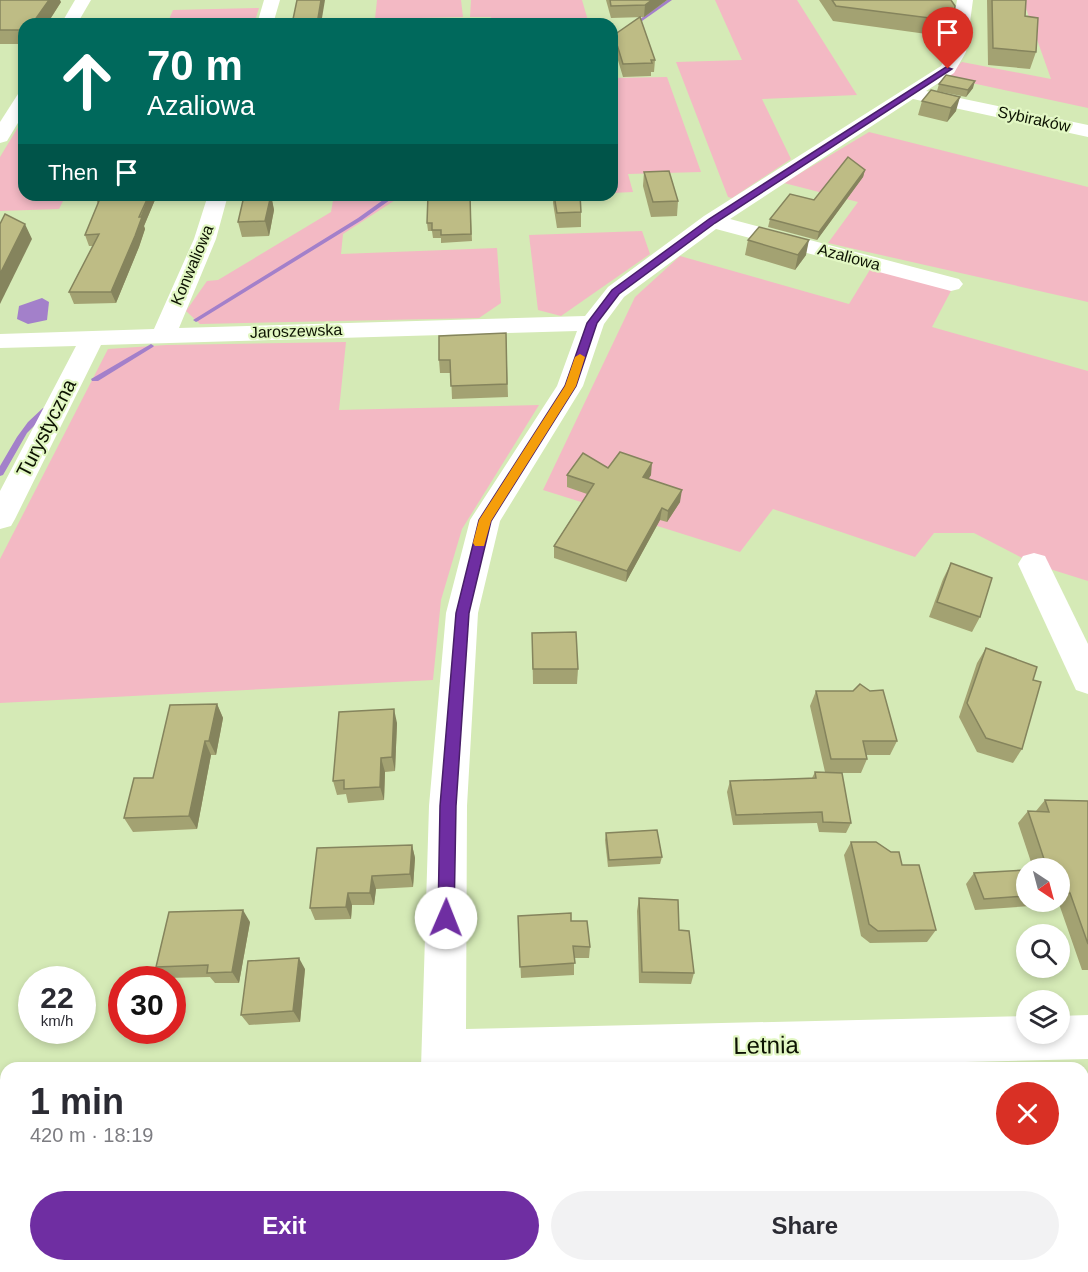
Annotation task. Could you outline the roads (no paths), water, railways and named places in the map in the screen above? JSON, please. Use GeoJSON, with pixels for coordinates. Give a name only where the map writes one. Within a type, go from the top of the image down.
{"type":"FeatureCollection","features":[{"type":"Feature","properties":{"kind":"street"},"geometry":{"type":"LineString","coordinates":[[72,18],[83,0]]}},
{"type":"Feature","properties":{"kind":"street"},"geometry":{"type":"LineString","coordinates":[[268,18],[272,0]]}},
{"type":"Feature","properties":{"kind":"street"},"geometry":{"type":"LineString","coordinates":[[443,1060],[448,806],[462,613],[485,520],[570,386],[592,323],[615,292],[712,221],[948,69],[957,52],[965,0]]}},
{"type":"Feature","properties":{"kind":"street","name":"Sybiraków"},"geometry":{"type":"LineString","coordinates":[[909,93],[1088,131]]}},
{"type":"Feature","properties":{"kind":"street"},"geometry":{"type":"LineString","coordinates":[[0,137],[18,108]]}},
{"type":"Feature","properties":{"kind":"street","name":"Konwaliowa"},"geometry":{"type":"LineString","coordinates":[[164,334],[205,239],[216,201]]}},
{"type":"Feature","properties":{"kind":"street","name":"Azaliowa"},"geometry":{"type":"LineString","coordinates":[[712,221],[951,284]]}},
{"type":"Feature","properties":{"kind":"street","name":"Jaroszewska"},"geometry":{"type":"LineString","coordinates":[[0,341],[164,334],[592,323]]}},
{"type":"Feature","properties":{"kind":"street","name":"Turystyczna"},"geometry":{"type":"LineString","coordinates":[[0,519],[93,337]]}},
{"type":"Feature","properties":{"kind":"street"},"geometry":{"type":"LineString","coordinates":[[1035,564],[1088,680]]}},
{"type":"Feature","properties":{"kind":"street","name":"Letnia"},"geometry":{"type":"LineString","coordinates":[[443,1060],[1088,1037]]}},
{"type":"Feature","properties":{"kind":"waterway"},"geometry":{"type":"LineString","coordinates":[[618,37],[670,0]]}},
{"type":"Feature","properties":{"kind":"waterway"},"geometry":{"type":"LineString","coordinates":[[196,320],[386,201]]}},
{"type":"Feature","properties":{"kind":"waterway"},"geometry":{"type":"LineString","coordinates":[[95,379],[151,346]]}},
{"type":"Feature","properties":{"kind":"waterway"},"geometry":{"type":"LineString","coordinates":[[0,473],[25,431],[46,410]]}}]}
